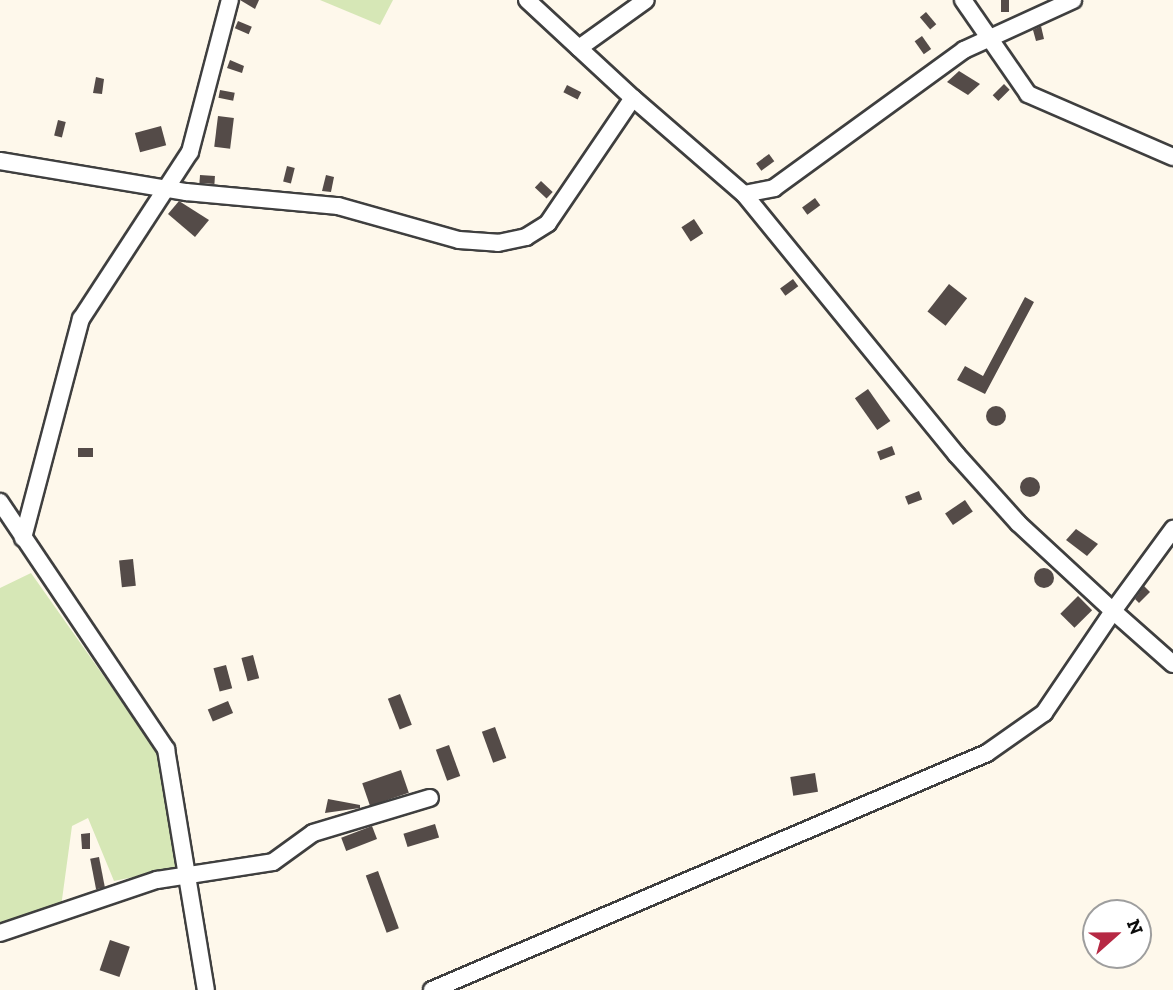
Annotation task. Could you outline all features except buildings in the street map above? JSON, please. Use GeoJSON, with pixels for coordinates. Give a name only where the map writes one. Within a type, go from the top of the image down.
{"type":"FeatureCollection","features":[{"type":"Feature","properties":{"kind":"street"},"geometry":{"type":"LineString","coordinates":[[23,538],[81,319],[194,141],[230,0]]}},
{"type":"Feature","properties":{"kind":"street"},"geometry":{"type":"LineString","coordinates":[[527,0],[633,98],[744,194],[957,455],[1018,523],[1173,664]]}},
{"type":"Feature","properties":{"kind":"street"},"geometry":{"type":"LineString","coordinates":[[579,48],[646,0]]}},
{"type":"Feature","properties":{"kind":"street"},"geometry":{"type":"LineString","coordinates":[[963,0],[985,38],[1035,99],[1173,157]]}},
{"type":"Feature","properties":{"kind":"street"},"geometry":{"type":"LineString","coordinates":[[744,194],[774,188],[985,38],[1073,0]]}},
{"type":"Feature","properties":{"kind":"street"},"geometry":{"type":"LineString","coordinates":[[0,160],[165,187],[338,206],[458,240],[509,242],[540,230],[562,207],[633,98]]}},
{"type":"Feature","properties":{"kind":"street"},"geometry":{"type":"LineString","coordinates":[[0,502],[161,738],[188,872],[206,990]]}},
{"type":"Feature","properties":{"kind":"street"},"geometry":{"type":"LineString","coordinates":[[432,990],[987,753],[1044,713],[1173,529]]}},
{"type":"Feature","properties":{"kind":"street"},"geometry":{"type":"LineString","coordinates":[[0,933],[188,872],[273,862],[322,829],[430,798]]}},
{"type":"Feature","properties":{"kind":"green space"},"geometry":{"type":"Polygon","coordinates":[[[320,0],[393,0],[380,25],[320,0]]]}},
{"type":"Feature","properties":{"kind":"green space"},"geometry":{"type":"Polygon","coordinates":[[[31,573],[160,756],[182,867],[114,881],[88,818],[72,826],[61,907],[0,941],[0,588],[31,573]]]}}]}
